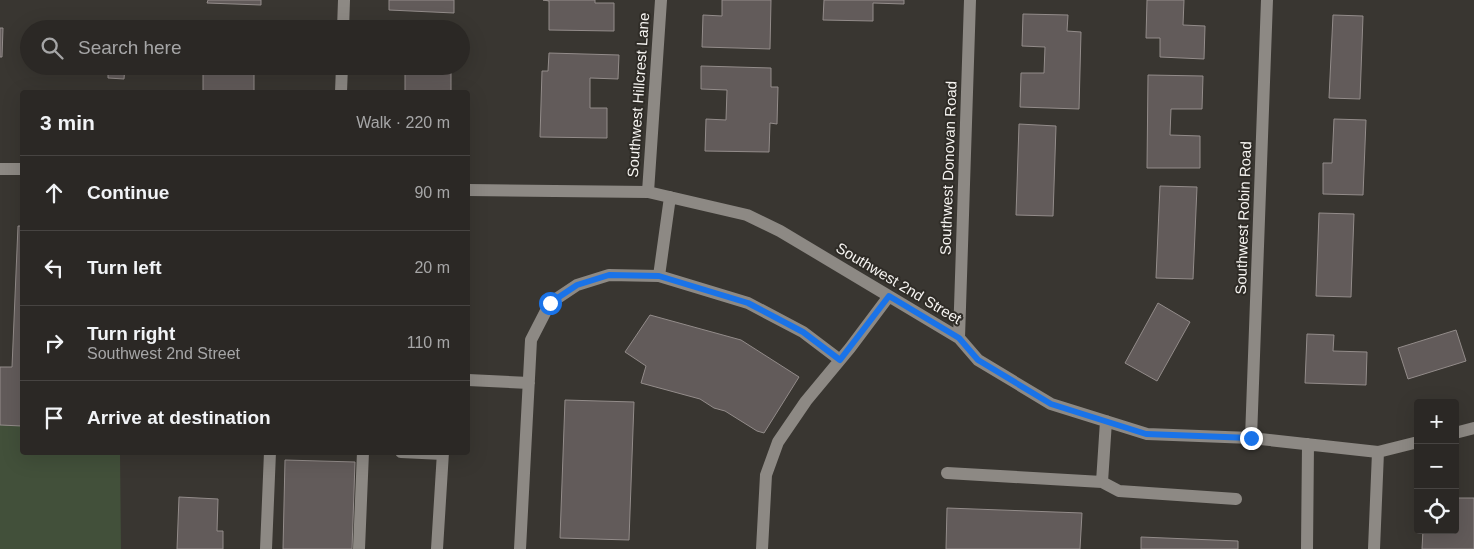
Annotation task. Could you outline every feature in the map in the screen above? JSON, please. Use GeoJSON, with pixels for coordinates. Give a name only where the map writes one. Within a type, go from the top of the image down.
{"type":"FeatureCollection","features":[{"type":"Feature","properties":{"kind":"street"},"geometry":{"type":"LineString","coordinates":[[343,20],[344,0]]}},
{"type":"Feature","properties":{"kind":"street","name":"Southwest Hillcrest Lane"},"geometry":{"type":"LineString","coordinates":[[648,192],[660,0]]}},
{"type":"Feature","properties":{"kind":"street","name":"Southwest Donovan Road"},"geometry":{"type":"LineString","coordinates":[[959,338],[970,0]]}},
{"type":"Feature","properties":{"kind":"street","name":"Southwest Robin Road"},"geometry":{"type":"LineString","coordinates":[[1251,438],[1267,0]]}},
{"type":"Feature","properties":{"kind":"street"},"geometry":{"type":"LineString","coordinates":[[341,90],[342,75]]}},
{"type":"Feature","properties":{"kind":"street"},"geometry":{"type":"LineString","coordinates":[[0,169],[20,169]]}},
{"type":"Feature","properties":{"kind":"street","name":"Southwest 2nd Street"},"geometry":{"type":"LineString","coordinates":[[470,190],[648,192],[747,215],[780,231],[959,338],[978,360],[1051,404],[1146,434],[1251,438],[1378,452],[1414,443]]}},
{"type":"Feature","properties":{"kind":"street"},"geometry":{"type":"LineString","coordinates":[[659,276],[670,198]]}},
{"type":"Feature","properties":{"kind":"street"},"geometry":{"type":"LineString","coordinates":[[520,549],[531,340],[550,303],[577,285],[609,275],[659,276],[748,303],[803,332],[840,360]]}},
{"type":"Feature","properties":{"kind":"street"},"geometry":{"type":"LineString","coordinates":[[762,549],[766,475],[778,442],[806,401],[889,296]]}},
{"type":"Feature","properties":{"kind":"street"},"geometry":{"type":"LineString","coordinates":[[470,380],[529,383]]}},
{"type":"Feature","properties":{"kind":"street"},"geometry":{"type":"LineString","coordinates":[[1102,482],[1106,422]]}},
{"type":"Feature","properties":{"kind":"street"},"geometry":{"type":"LineString","coordinates":[[1459,432],[1474,428]]}},
{"type":"Feature","properties":{"kind":"street"},"geometry":{"type":"LineString","coordinates":[[1306,549],[1308,444]]}},
{"type":"Feature","properties":{"kind":"street"},"geometry":{"type":"LineString","coordinates":[[1374,549],[1378,452]]}},
{"type":"Feature","properties":{"kind":"street"},"geometry":{"type":"LineString","coordinates":[[266,549],[270,455]]}},
{"type":"Feature","properties":{"kind":"street"},"geometry":{"type":"LineString","coordinates":[[359,549],[363,455]]}},
{"type":"Feature","properties":{"kind":"street"},"geometry":{"type":"LineString","coordinates":[[436,549],[443,455]]}},
{"type":"Feature","properties":{"kind":"street"},"geometry":{"type":"LineString","coordinates":[[947,473],[1102,482],[1119,491],[1236,499]]}},
{"type":"Feature","properties":{"kind":"green space"},"geometry":{"type":"Polygon","coordinates":[[[0,424],[20,426],[20,455],[120,455],[121,549],[0,549],[0,424]]]}},
{"type":"Feature","properties":{"kind":"building"},"geometry":{"type":"Polygon","coordinates":[[[208,0],[261,0],[261,5],[207,3],[208,0]]]}},
{"type":"Feature","properties":{"kind":"building"},"geometry":{"type":"Polygon","coordinates":[[[389,0],[454,0],[454,13],[389,10],[389,0]]]}},
{"type":"Feature","properties":{"kind":"building"},"geometry":{"type":"Polygon","coordinates":[[[543,0],[595,0],[595,3],[614,3],[614,31],[549,30],[549,1],[543,0]]]}},
{"type":"Feature","properties":{"kind":"building"},"geometry":{"type":"Polygon","coordinates":[[[722,0],[771,0],[770,49],[702,47],[703,15],[722,16],[722,0]]]}},
{"type":"Feature","properties":{"kind":"building"},"geometry":{"type":"Polygon","coordinates":[[[824,0],[904,0],[904,4],[873,3],[873,21],[823,20],[824,0]]]}},
{"type":"Feature","properties":{"kind":"building"},"geometry":{"type":"Polygon","coordinates":[[[1147,0],[1184,0],[1183,25],[1205,26],[1204,59],[1160,57],[1160,38],[1146,38],[1147,0]]]}},
{"type":"Feature","properties":{"kind":"building"},"geometry":{"type":"Polygon","coordinates":[[[1023,14],[1068,15],[1067,31],[1081,32],[1079,109],[1020,107],[1021,73],[1044,73],[1045,47],[1022,46],[1023,14]]]}},
{"type":"Feature","properties":{"kind":"building"},"geometry":{"type":"Polygon","coordinates":[[[1333,15],[1363,16],[1360,99],[1329,98],[1333,15]]]}},
{"type":"Feature","properties":{"kind":"building"},"geometry":{"type":"Polygon","coordinates":[[[0,28],[3,28],[2,57],[0,57],[0,28]]]}},
{"type":"Feature","properties":{"kind":"building"},"geometry":{"type":"Polygon","coordinates":[[[549,53],[619,55],[618,79],[590,78],[590,108],[607,108],[607,138],[540,137],[542,71],[548,71],[549,53]]]}},
{"type":"Feature","properties":{"kind":"building"},"geometry":{"type":"Polygon","coordinates":[[[701,66],[771,68],[771,87],[778,87],[777,124],[770,123],[769,152],[705,151],[706,119],[726,120],[727,90],[701,89],[701,66]]]}},
{"type":"Feature","properties":{"kind":"building"},"geometry":{"type":"Polygon","coordinates":[[[108,75],[124,75],[124,79],[108,78],[108,75]]]}},
{"type":"Feature","properties":{"kind":"building"},"geometry":{"type":"Polygon","coordinates":[[[203,75],[254,75],[254,90],[203,90],[203,75]]]}},
{"type":"Feature","properties":{"kind":"building"},"geometry":{"type":"Polygon","coordinates":[[[405,75],[451,75],[451,90],[405,90],[405,75]]]}},
{"type":"Feature","properties":{"kind":"building"},"geometry":{"type":"Polygon","coordinates":[[[1148,75],[1203,76],[1202,109],[1171,109],[1170,135],[1200,136],[1200,168],[1147,168],[1148,75]]]}},
{"type":"Feature","properties":{"kind":"building"},"geometry":{"type":"Polygon","coordinates":[[[1334,119],[1366,120],[1363,195],[1323,194],[1323,163],[1332,163],[1334,119]]]}},
{"type":"Feature","properties":{"kind":"building"},"geometry":{"type":"Polygon","coordinates":[[[1019,124],[1056,126],[1053,216],[1016,215],[1019,124]]]}},
{"type":"Feature","properties":{"kind":"building"},"geometry":{"type":"Polygon","coordinates":[[[1160,186],[1197,187],[1193,279],[1156,278],[1160,186]]]}},
{"type":"Feature","properties":{"kind":"building"},"geometry":{"type":"Polygon","coordinates":[[[1319,213],[1354,214],[1351,297],[1316,296],[1319,213]]]}},
{"type":"Feature","properties":{"kind":"building"},"geometry":{"type":"Polygon","coordinates":[[[18,226],[20,226],[20,426],[0,425],[0,367],[12,367],[18,226]]]}},
{"type":"Feature","properties":{"kind":"building"},"geometry":{"type":"Polygon","coordinates":[[[1158,303],[1190,322],[1157,381],[1125,363],[1158,303]]]}},
{"type":"Feature","properties":{"kind":"building"},"geometry":{"type":"Polygon","coordinates":[[[650,315],[741,340],[799,377],[764,433],[757,431],[725,411],[714,408],[700,399],[641,383],[646,366],[625,352],[650,315]]]}},
{"type":"Feature","properties":{"kind":"building"},"geometry":{"type":"Polygon","coordinates":[[[1456,330],[1466,361],[1408,379],[1398,348],[1456,330]]]}},
{"type":"Feature","properties":{"kind":"building"},"geometry":{"type":"Polygon","coordinates":[[[1307,334],[1334,335],[1333,351],[1367,352],[1366,385],[1305,383],[1307,334]]]}},
{"type":"Feature","properties":{"kind":"building"},"geometry":{"type":"Polygon","coordinates":[[[565,400],[634,402],[629,540],[560,538],[565,400]]]}},
{"type":"Feature","properties":{"kind":"building"},"geometry":{"type":"Polygon","coordinates":[[[285,460],[355,462],[352,549],[283,549],[285,460]]]}},
{"type":"Feature","properties":{"kind":"building"},"geometry":{"type":"Polygon","coordinates":[[[179,497],[218,499],[217,531],[223,531],[223,549],[177,549],[179,497]]]}},
{"type":"Feature","properties":{"kind":"building"},"geometry":{"type":"Polygon","coordinates":[[[1459,498],[1474,498],[1474,549],[1422,549],[1423,534],[1459,534],[1459,498]]]}},
{"type":"Feature","properties":{"kind":"building"},"geometry":{"type":"Polygon","coordinates":[[[947,508],[1082,513],[1080,549],[946,549],[947,508]]]}},
{"type":"Feature","properties":{"kind":"building"},"geometry":{"type":"Polygon","coordinates":[[[1141,537],[1238,541],[1238,549],[1141,549],[1141,537]]]}},
{"type":"Feature","properties":{"kind":"route"},"geometry":{"type":"LineString","coordinates":[[550,303],[577,285],[609,275],[659,276],[748,303],[803,332],[840,360],[889,296],[959,338],[978,360],[1051,404],[1146,434],[1251,438]]}}]}
